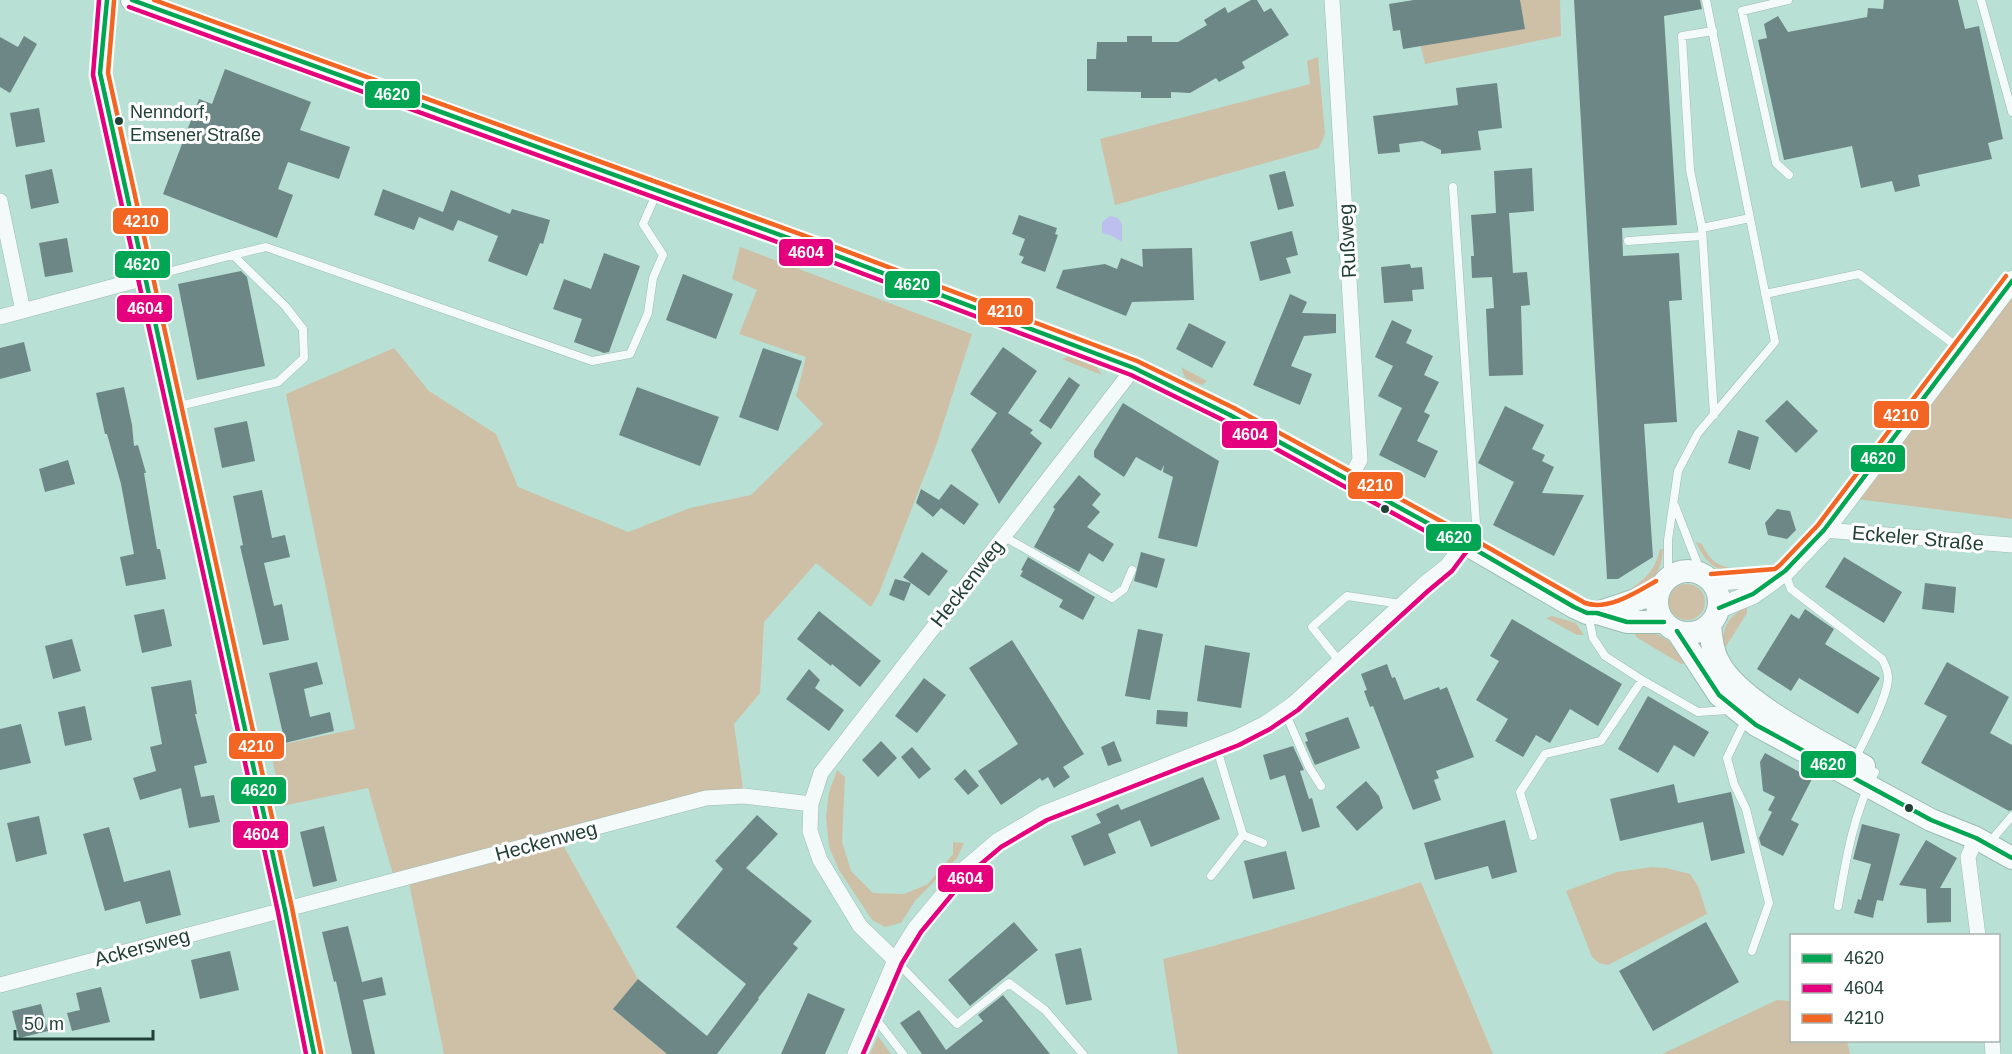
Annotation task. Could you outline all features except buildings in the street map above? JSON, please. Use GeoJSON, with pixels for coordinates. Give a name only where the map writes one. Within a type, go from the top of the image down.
{"type":"FeatureCollection","features":[{"type":"Feature","properties":{"kind":"main road"},"geometry":{"type":"LineString","coordinates":[[132,0],[658,190],[1134,368],[1230,415],[1464,543],[1574,608],[1627,622],[1670,627],[1694,633],[1714,616]]}},
{"type":"Feature","properties":{"kind":"main road"},"geometry":{"type":"LineString","coordinates":[[1592,613],[1645,597],[1678,572],[1689,570],[1706,577],[1718,593],[1714,616],[1714,651],[1756,725],[1850,767],[1872,779],[1931,820],[1982,841],[2012,858]]}},
{"type":"Feature","properties":{"kind":"main road"},"geometry":{"type":"LineString","coordinates":[[1664,583],[1656,600],[1658,611],[1719,695],[1748,711]]}},
{"type":"Feature","properties":{"kind":"street"},"geometry":{"type":"LineString","coordinates":[[107,0],[100,73],[285,910],[314,1054]]}},
{"type":"Feature","properties":{"kind":"street","name":"Rußweg"},"geometry":{"type":"LineString","coordinates":[[1332,0],[1360,459],[1349,480]]}},
{"type":"Feature","properties":{"kind":"street"},"geometry":{"type":"LineString","coordinates":[[0,201],[23,311]]}},
{"type":"Feature","properties":{"kind":"street"},"geometry":{"type":"LineString","coordinates":[[0,317],[145,278]]}},
{"type":"Feature","properties":{"kind":"street","name":"Eckeler Straße"},"geometry":{"type":"LineString","coordinates":[[1714,616],[1753,594],[1781,574],[1824,530],[2012,281]]}},
{"type":"Feature","properties":{"kind":"street","name":"Heckenweg"},"geometry":{"type":"LineString","coordinates":[[895,960],[860,926],[820,860],[810,831],[811,804],[821,773],[1134,368]]}},
{"type":"Feature","properties":{"kind":"street","name":"Eckeler Straße"},"geometry":{"type":"LineString","coordinates":[[1824,530],[2012,545]]}},
{"type":"Feature","properties":{"kind":"street"},"geometry":{"type":"LineString","coordinates":[[855,1054],[895,960],[915,928],[964,869],[997,841],[1044,813],[1216,746],[1266,723],[1284,710],[1401,604],[1447,566],[1464,543]]}},
{"type":"Feature","properties":{"kind":"street"},"geometry":{"type":"LineString","coordinates":[[1706,577],[1781,574]]}},
{"type":"Feature","properties":{"kind":"street","name":"Heckenweg"},"geometry":{"type":"LineString","coordinates":[[285,910],[706,798],[744,796],[811,804]]}},
{"type":"Feature","properties":{"kind":"street"},"geometry":{"type":"LineString","coordinates":[[1978,934],[1968,857],[1982,841]]}},
{"type":"Feature","properties":{"kind":"street","name":"Ackersweg"},"geometry":{"type":"LineString","coordinates":[[0,985],[285,910]]}},
{"type":"Feature","properties":{"kind":"lane"},"geometry":{"type":"LineString","coordinates":[[1664,583],[1674,487],[1678,471],[1698,433],[1775,342],[1706,0]]}},
{"type":"Feature","properties":{"kind":"lane"},"geometry":{"type":"LineString","coordinates":[[1788,0],[1742,11],[1776,163],[1789,175]]}},
{"type":"Feature","properties":{"kind":"lane"},"geometry":{"type":"LineString","coordinates":[[1982,0],[2012,112]]}},
{"type":"Feature","properties":{"kind":"lane"},"geometry":{"type":"LineString","coordinates":[[1713,32],[1682,36],[1690,170],[1702,232],[1714,415]]}},
{"type":"Feature","properties":{"kind":"lane"},"geometry":{"type":"LineString","coordinates":[[1453,187],[1476,523],[1464,543]]}},
{"type":"Feature","properties":{"kind":"lane"},"geometry":{"type":"LineString","coordinates":[[145,278],[266,247],[592,361],[630,354],[648,313],[653,278],[663,255],[643,224],[658,190]]}},
{"type":"Feature","properties":{"kind":"lane"},"geometry":{"type":"LineString","coordinates":[[1628,241],[1702,232],[1750,218]]}},
{"type":"Feature","properties":{"kind":"lane"},"geometry":{"type":"LineString","coordinates":[[174,407],[278,382],[304,358],[303,329],[286,307],[233,255]]}},
{"type":"Feature","properties":{"kind":"lane"},"geometry":{"type":"LineString","coordinates":[[1765,294],[1859,274],[1961,348]]}},
{"type":"Feature","properties":{"kind":"lane"},"geometry":{"type":"LineString","coordinates":[[1674,504],[1706,577]]}},
{"type":"Feature","properties":{"kind":"lane"},"geometry":{"type":"LineString","coordinates":[[1003,536],[1112,598],[1125,589],[1132,570]]}},
{"type":"Feature","properties":{"kind":"lane"},"geometry":{"type":"LineString","coordinates":[[1781,574],[1791,589],[1882,659],[1887,667],[1888,678],[1885,693],[1850,767]]}},
{"type":"Feature","properties":{"kind":"lane"},"geometry":{"type":"LineString","coordinates":[[1339,661],[1312,627],[1347,596],[1401,604]]}},
{"type":"Feature","properties":{"kind":"lane"},"geometry":{"type":"LineString","coordinates":[[1592,613],[1593,638],[1598,648],[1605,656],[1642,681],[1698,712],[1748,711],[1727,758],[1734,784],[1746,809],[1769,903],[1752,951]]}},
{"type":"Feature","properties":{"kind":"lane"},"geometry":{"type":"LineString","coordinates":[[1533,836],[1520,792],[1545,754],[1601,741],[1642,681]]}},
{"type":"Feature","properties":{"kind":"lane"},"geometry":{"type":"LineString","coordinates":[[1284,710],[1309,767],[1322,786]]}},
{"type":"Feature","properties":{"kind":"lane"},"geometry":{"type":"LineString","coordinates":[[1216,746],[1243,835]]}},
{"type":"Feature","properties":{"kind":"lane"},"geometry":{"type":"LineString","coordinates":[[1838,906],[1851,836],[1862,798],[1872,779]]}},
{"type":"Feature","properties":{"kind":"lane"},"geometry":{"type":"LineString","coordinates":[[1982,841],[2012,816]]}},
{"type":"Feature","properties":{"kind":"lane"},"geometry":{"type":"LineString","coordinates":[[1243,835],[1263,843]]}},
{"type":"Feature","properties":{"kind":"lane"},"geometry":{"type":"LineString","coordinates":[[1211,876],[1243,835]]}},
{"type":"Feature","properties":{"kind":"lane"},"geometry":{"type":"LineString","coordinates":[[895,960],[957,1024],[1009,983],[1045,1010],[1083,1054]]}},
{"type":"Feature","properties":{"kind":"lane"},"geometry":{"type":"LineString","coordinates":[[872,1014],[903,1054]]}},
{"type":"Feature","properties":{"kind":"shaded area"},"geometry":{"type":"Polygon","coordinates":[[[1410,0],[1560,0],[1561,36],[1425,64],[1410,0]]]}},
{"type":"Feature","properties":{"kind":"shaded area"},"geometry":{"type":"Polygon","coordinates":[[[1318,57],[1325,134],[1319,148],[1115,205],[1100,139],[1310,84],[1307,61],[1318,57]]]}},
{"type":"Feature","properties":{"kind":"shaded area"},"geometry":{"type":"Polygon","coordinates":[[[740,247],[972,334],[936,446],[879,593],[871,607],[816,563],[764,622],[760,693],[734,724],[744,796],[559,838],[638,979],[614,1010],[667,1054],[444,1054],[408,878],[395,881],[368,788],[282,806],[270,747],[355,729],[286,394],[394,348],[429,391],[496,434],[518,487],[628,532],[690,508],[751,495],[823,424],[796,396],[806,357],[739,334],[757,290],[732,279],[740,247]]]}},
{"type":"Feature","properties":{"kind":"shaded area"},"geometry":{"type":"Polygon","coordinates":[[[2012,294],[2012,519],[1849,498],[2012,294]]]}},
{"type":"Feature","properties":{"kind":"shaded area"},"geometry":{"type":"Polygon","coordinates":[[[1070,356],[1096,366],[1102,375],[1062,359],[1070,356]]]}},
{"type":"Feature","properties":{"kind":"shaded area"},"geometry":{"type":"Polygon","coordinates":[[[1181,367],[1207,381],[1202,385],[1185,378],[1181,367]]]}},
{"type":"Feature","properties":{"kind":"shaded area"},"geometry":{"type":"Polygon","coordinates":[[[1696,542],[1702,544],[1715,562],[1735,569],[1737,572],[1717,568],[1707,560],[1696,542]]]}},
{"type":"Feature","properties":{"kind":"shaded area"},"geometry":{"type":"Polygon","coordinates":[[[1660,549],[1663,549],[1662,558],[1655,576],[1632,594],[1631,589],[1653,567],[1660,549]]]}},
{"type":"Feature","properties":{"kind":"shaded area"},"geometry":{"type":"Polygon","coordinates":[[[1687,584],[1700,589],[1705,602],[1700,615],[1687,620],[1674,615],[1669,602],[1674,589],[1687,584]]]}},
{"type":"Feature","properties":{"kind":"shaded area"},"geometry":{"type":"Polygon","coordinates":[[[1747,606],[1747,613],[1725,648],[1722,649],[1727,623],[1747,606]]]}},
{"type":"Feature","properties":{"kind":"shaded area"},"geometry":{"type":"Polygon","coordinates":[[[1552,616],[1576,623],[1584,635],[1577,635],[1546,618],[1552,616]]]}},
{"type":"Feature","properties":{"kind":"shaded area"},"geometry":{"type":"Polygon","coordinates":[[[1634,629],[1650,632],[1672,643],[1688,662],[1681,664],[1636,637],[1634,629]]]}},
{"type":"Feature","properties":{"kind":"shaded area"},"geometry":{"type":"Polygon","coordinates":[[[837,770],[845,777],[842,842],[851,871],[873,893],[904,894],[928,884],[953,854],[953,842],[964,843],[957,858],[915,901],[901,923],[885,927],[872,920],[839,870],[829,847],[826,817],[829,792],[837,770]]]}},
{"type":"Feature","properties":{"kind":"shaded area"},"geometry":{"type":"Polygon","coordinates":[[[1652,867],[1690,874],[1698,886],[1707,914],[1608,965],[1599,963],[1592,957],[1566,891],[1617,872],[1652,867]]]}},
{"type":"Feature","properties":{"kind":"shaded area"},"geometry":{"type":"Polygon","coordinates":[[[1421,882],[1493,1054],[1178,1054],[1163,959],[1292,923],[1421,882]]]}},
{"type":"Feature","properties":{"kind":"shaded area"},"geometry":{"type":"Polygon","coordinates":[[[1777,1000],[1790,1001],[1790,1042],[1847,1042],[1850,1054],[1662,1054],[1777,1000]]]}},
{"type":"Feature","properties":{"kind":"shaded area"},"geometry":{"type":"Polygon","coordinates":[[[878,1036],[891,1054],[870,1054],[878,1036]]]}},
{"type":"Feature","properties":{"kind":"water"},"geometry":{"type":"Polygon","coordinates":[[[1110,216],[1118,218],[1122,224],[1122,242],[1102,233],[1102,222],[1110,216]]]}},
{"type":"Feature","properties":{"kind":"transit line","name":"4604"},"geometry":{"type":"LineString","coordinates":[[99,0],[93,75],[278,912],[306,1054]]}},
{"type":"Feature","properties":{"kind":"transit line","name":"4620"},"geometry":{"type":"LineString","coordinates":[[107,0],[100,73],[285,910],[314,1054]]}},
{"type":"Feature","properties":{"kind":"transit line","name":"4620"},"geometry":{"type":"LineString","coordinates":[[132,0],[819,249],[1134,368],[1230,415],[1464,543],[1574,607],[1587,613],[1597,613],[1627,622],[1664,622]]}},
{"type":"Feature","properties":{"kind":"transit line","name":"4210"},"geometry":{"type":"LineString","coordinates":[[154,0],[822,242],[1137,361],[1234,408],[1585,603],[1594,605],[1613,602],[1656,581]]}},
{"type":"Feature","properties":{"kind":"transit line","name":"4210"},"geometry":{"type":"LineString","coordinates":[[114,1],[108,73],[292,908],[321,1053]]}},
{"type":"Feature","properties":{"kind":"transit line","name":"4604"},"geometry":{"type":"LineString","coordinates":[[129,7],[816,256],[1131,375],[1227,422],[1460,550]]}},
{"type":"Feature","properties":{"kind":"transit line","name":"4210"},"geometry":{"type":"LineString","coordinates":[[1711,574],[1775,569],[1780,565],[1818,525],[2006,276]]}},
{"type":"Feature","properties":{"kind":"transit line","name":"4620"},"geometry":{"type":"LineString","coordinates":[[1719,608],[1753,594],[1785,571],[1824,530],[2012,281]]}},
{"type":"Feature","properties":{"kind":"transit line","name":"4604"},"geometry":{"type":"LineString","coordinates":[[863,1054],[902,963],[921,932],[969,874],[1001,847],[1047,820],[1239,745],[1270,729],[1298,710],[1452,571],[1470,547]]}},
{"type":"Feature","properties":{"kind":"transit line","name":"4620"},"geometry":{"type":"LineString","coordinates":[[1677,631],[1719,695],[1756,725],[1931,820],[1976,838],[2012,858]]}},
{"type":"Feature","properties":{"kind":"place","name":"Nenndorf, Emsener Straße"},"geometry":{"type":"Point","coordinates":[119,121]}}]}
